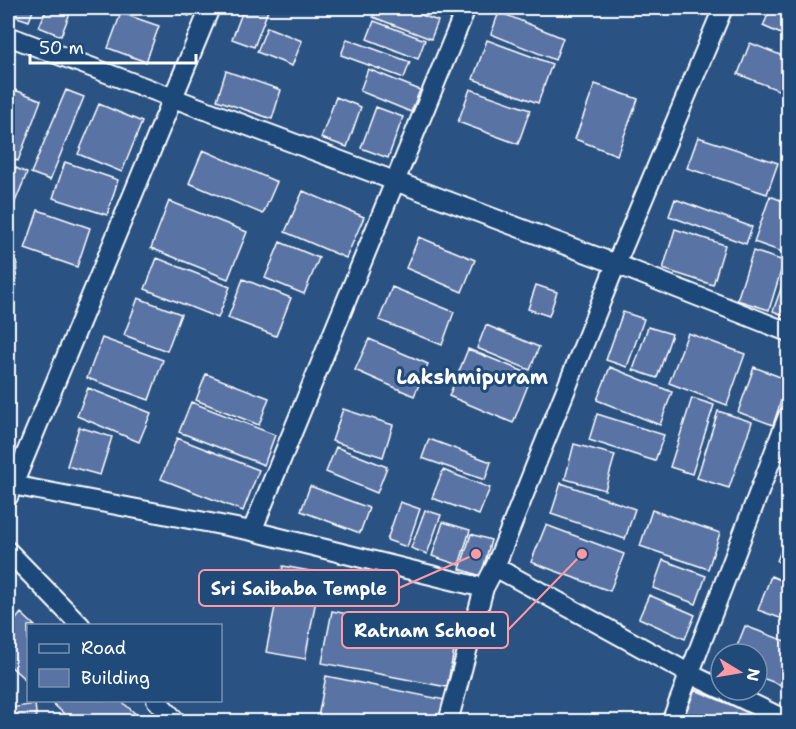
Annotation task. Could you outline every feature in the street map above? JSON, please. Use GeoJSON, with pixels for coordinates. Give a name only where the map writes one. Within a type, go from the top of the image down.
{"type":"FeatureCollection","features":[{"type":"Feature","properties":{"kind":"street"},"geometry":{"type":"LineString","coordinates":[[210,8],[10,491],[252,531],[484,588]]}},
{"type":"Feature","properties":{"kind":"street"},"geometry":{"type":"LineString","coordinates":[[252,531],[466,8]]}},
{"type":"Feature","properties":{"kind":"street"},"geometry":{"type":"LineString","coordinates":[[448,722],[484,588],[495,567],[616,264],[723,8]]}},
{"type":"Feature","properties":{"kind":"street"},"geometry":{"type":"LineString","coordinates":[[8,36],[616,264],[789,332]]}},
{"type":"Feature","properties":{"kind":"street"},"geometry":{"type":"LineString","coordinates":[[671,722],[789,416]]}},
{"type":"Feature","properties":{"kind":"street"},"geometry":{"type":"LineString","coordinates":[[8,551],[79,624]]}},
{"type":"Feature","properties":{"kind":"street"},"geometry":{"type":"LineString","coordinates":[[495,567],[709,683]]}},
{"type":"Feature","properties":{"kind":"street"},"geometry":{"type":"LineString","coordinates":[[158,702],[177,722]]}},
{"type":"Feature","properties":{"kind":"street"},"geometry":{"type":"LineString","coordinates":[[749,702],[789,721]]}},
{"type":"Feature","properties":{"kind":"building"},"geometry":{"type":"Polygon","coordinates":[[[8,8],[34,8],[29,21],[8,14],[8,8]]]}},
{"type":"Feature","properties":{"kind":"building"},"geometry":{"type":"Polygon","coordinates":[[[47,8],[72,8],[61,36],[39,27],[47,8]]]}},
{"type":"Feature","properties":{"kind":"building"},"geometry":{"type":"Polygon","coordinates":[[[165,8],[192,8],[189,16],[165,8]]]}},
{"type":"Feature","properties":{"kind":"building"},"geometry":{"type":"Polygon","coordinates":[[[244,8],[269,8],[254,47],[232,39],[244,8]]]}},
{"type":"Feature","properties":{"kind":"building"},"geometry":{"type":"Polygon","coordinates":[[[376,8],[403,8],[438,21],[431,39],[373,17],[376,8]]]}},
{"type":"Feature","properties":{"kind":"building"},"geometry":{"type":"Polygon","coordinates":[[[771,8],[788,8],[788,37],[763,26],[771,8]]]}},
{"type":"Feature","properties":{"kind":"building"},"geometry":{"type":"Polygon","coordinates":[[[499,12],[563,38],[555,60],[491,34],[499,12]]]}},
{"type":"Feature","properties":{"kind":"building"},"geometry":{"type":"Polygon","coordinates":[[[121,13],[159,26],[146,62],[108,48],[121,13]]]}},
{"type":"Feature","properties":{"kind":"building"},"geometry":{"type":"Polygon","coordinates":[[[374,21],[425,40],[418,59],[367,39],[374,21]]]}},
{"type":"Feature","properties":{"kind":"building"},"geometry":{"type":"Polygon","coordinates":[[[267,27],[302,41],[292,66],[257,52],[267,27]]]}},
{"type":"Feature","properties":{"kind":"building"},"geometry":{"type":"Polygon","coordinates":[[[347,39],[410,62],[404,78],[341,55],[347,39]]]}},
{"type":"Feature","properties":{"kind":"building"},"geometry":{"type":"Polygon","coordinates":[[[487,40],[552,64],[538,103],[473,79],[487,40]]]}},
{"type":"Feature","properties":{"kind":"building"},"geometry":{"type":"Polygon","coordinates":[[[750,43],[788,58],[788,94],[738,74],[750,43]]]}},
{"type":"Feature","properties":{"kind":"building"},"geometry":{"type":"Polygon","coordinates":[[[368,69],[420,90],[411,112],[360,91],[368,69]]]}},
{"type":"Feature","properties":{"kind":"building"},"geometry":{"type":"Polygon","coordinates":[[[226,71],[281,90],[272,119],[217,100],[226,71]]]}},
{"type":"Feature","properties":{"kind":"building"},"geometry":{"type":"Polygon","coordinates":[[[595,84],[638,99],[617,155],[575,139],[595,84]]]}},
{"type":"Feature","properties":{"kind":"building"},"geometry":{"type":"Polygon","coordinates":[[[470,89],[530,110],[518,144],[458,122],[470,89]]]}},
{"type":"Feature","properties":{"kind":"building"},"geometry":{"type":"Polygon","coordinates":[[[15,90],[41,100],[18,161],[8,157],[8,110],[15,90]]]}},
{"type":"Feature","properties":{"kind":"building"},"geometry":{"type":"Polygon","coordinates":[[[66,90],[84,97],[50,180],[31,173],[66,90]]]}},
{"type":"Feature","properties":{"kind":"building"},"geometry":{"type":"Polygon","coordinates":[[[336,97],[361,107],[347,147],[321,138],[336,97]]]}},
{"type":"Feature","properties":{"kind":"building"},"geometry":{"type":"Polygon","coordinates":[[[99,104],[142,122],[122,172],[78,154],[99,104]]]}},
{"type":"Feature","properties":{"kind":"building"},"geometry":{"type":"Polygon","coordinates":[[[376,107],[403,117],[388,158],[361,148],[376,107]]]}},
{"type":"Feature","properties":{"kind":"building"},"geometry":{"type":"Polygon","coordinates":[[[698,137],[778,163],[767,194],[687,168],[698,137]]]}},
{"type":"Feature","properties":{"kind":"building"},"geometry":{"type":"Polygon","coordinates":[[[203,150],[277,182],[263,214],[189,183],[203,150]]]}},
{"type":"Feature","properties":{"kind":"building"},"geometry":{"type":"Polygon","coordinates":[[[65,162],[118,180],[107,215],[53,198],[65,162]]]}},
{"type":"Feature","properties":{"kind":"building"},"geometry":{"type":"Polygon","coordinates":[[[8,164],[27,173],[8,219],[8,164]]]}},
{"type":"Feature","properties":{"kind":"building"},"geometry":{"type":"Polygon","coordinates":[[[303,191],[364,217],[346,258],[285,232],[303,191]]]}},
{"type":"Feature","properties":{"kind":"building"},"geometry":{"type":"Polygon","coordinates":[[[770,196],[788,203],[788,254],[754,242],[770,196]]]}},
{"type":"Feature","properties":{"kind":"building"},"geometry":{"type":"Polygon","coordinates":[[[675,199],[752,227],[746,244],[669,216],[675,199]]]}},
{"type":"Feature","properties":{"kind":"building"},"geometry":{"type":"Polygon","coordinates":[[[169,201],[247,232],[228,279],[151,248],[169,201]]]}},
{"type":"Feature","properties":{"kind":"building"},"geometry":{"type":"Polygon","coordinates":[[[38,210],[90,228],[77,267],[25,249],[38,210]]]}},
{"type":"Feature","properties":{"kind":"building"},"geometry":{"type":"Polygon","coordinates":[[[675,229],[725,245],[713,285],[663,269],[675,229]]]}},
{"type":"Feature","properties":{"kind":"building"},"geometry":{"type":"Polygon","coordinates":[[[419,237],[475,260],[462,292],[406,268],[419,237]]]}},
{"type":"Feature","properties":{"kind":"building"},"geometry":{"type":"Polygon","coordinates":[[[280,242],[319,258],[304,294],[265,278],[280,242]]]}},
{"type":"Feature","properties":{"kind":"building"},"geometry":{"type":"Polygon","coordinates":[[[753,251],[784,261],[769,310],[737,300],[753,251]]]}},
{"type":"Feature","properties":{"kind":"building"},"geometry":{"type":"Polygon","coordinates":[[[157,258],[230,287],[218,318],[145,289],[157,258]]]}},
{"type":"Feature","properties":{"kind":"building"},"geometry":{"type":"Polygon","coordinates":[[[8,262],[17,262],[15,300],[8,299],[8,262]]]}},
{"type":"Feature","properties":{"kind":"building"},"geometry":{"type":"Polygon","coordinates":[[[788,269],[788,317],[773,311],[788,269]]]}},
{"type":"Feature","properties":{"kind":"building"},"geometry":{"type":"Polygon","coordinates":[[[243,279],[291,298],[276,336],[228,318],[243,279]]]}},
{"type":"Feature","properties":{"kind":"building"},"geometry":{"type":"Polygon","coordinates":[[[536,285],[557,292],[549,316],[528,309],[536,285]]]}},
{"type":"Feature","properties":{"kind":"building"},"geometry":{"type":"Polygon","coordinates":[[[392,287],[454,312],[442,345],[379,320],[392,287]]]}},
{"type":"Feature","properties":{"kind":"building"},"geometry":{"type":"Polygon","coordinates":[[[138,298],[181,314],[167,351],[124,335],[138,298]]]}},
{"type":"Feature","properties":{"kind":"building"},"geometry":{"type":"Polygon","coordinates":[[[623,312],[644,319],[627,367],[606,360],[623,312]]]}},
{"type":"Feature","properties":{"kind":"building"},"geometry":{"type":"Polygon","coordinates":[[[486,325],[539,347],[530,370],[477,348],[486,325]]]}},
{"type":"Feature","properties":{"kind":"building"},"geometry":{"type":"Polygon","coordinates":[[[648,327],[672,334],[657,378],[633,370],[648,327]]]}},
{"type":"Feature","properties":{"kind":"building"},"geometry":{"type":"Polygon","coordinates":[[[688,333],[745,354],[727,405],[669,383],[688,333]]]}},
{"type":"Feature","properties":{"kind":"building"},"geometry":{"type":"Polygon","coordinates":[[[102,338],[163,360],[149,400],[87,378],[102,338]]]}},
{"type":"Feature","properties":{"kind":"building"},"geometry":{"type":"Polygon","coordinates":[[[369,339],[428,364],[414,396],[355,370],[369,339]]]}},
{"type":"Feature","properties":{"kind":"building"},"geometry":{"type":"Polygon","coordinates":[[[468,349],[532,375],[513,423],[449,396],[468,349]]]}},
{"type":"Feature","properties":{"kind":"building"},"geometry":{"type":"Polygon","coordinates":[[[610,367],[672,392],[660,425],[597,400],[610,367]]]}},
{"type":"Feature","properties":{"kind":"building"},"geometry":{"type":"Polygon","coordinates":[[[754,367],[788,380],[773,425],[738,412],[754,367]]]}},
{"type":"Feature","properties":{"kind":"building"},"geometry":{"type":"Polygon","coordinates":[[[206,374],[269,398],[259,425],[196,400],[206,374]]]}},
{"type":"Feature","properties":{"kind":"building"},"geometry":{"type":"Polygon","coordinates":[[[88,388],[151,413],[139,442],[77,416],[88,388]]]}},
{"type":"Feature","properties":{"kind":"building"},"geometry":{"type":"Polygon","coordinates":[[[692,398],[714,405],[692,474],[670,467],[692,398]]]}},
{"type":"Feature","properties":{"kind":"building"},"geometry":{"type":"Polygon","coordinates":[[[191,402],[275,435],[264,465],[179,432],[191,402]]]}},
{"type":"Feature","properties":{"kind":"building"},"geometry":{"type":"Polygon","coordinates":[[[343,409],[393,425],[383,457],[332,441],[343,409]]]}},
{"type":"Feature","properties":{"kind":"building"},"geometry":{"type":"Polygon","coordinates":[[[718,411],[752,422],[729,488],[697,478],[718,411]]]}},
{"type":"Feature","properties":{"kind":"building"},"geometry":{"type":"Polygon","coordinates":[[[597,414],[664,435],[655,461],[589,440],[597,414]]]}},
{"type":"Feature","properties":{"kind":"building"},"geometry":{"type":"Polygon","coordinates":[[[79,427],[112,437],[100,475],[67,466],[79,427]]]}},
{"type":"Feature","properties":{"kind":"building"},"geometry":{"type":"Polygon","coordinates":[[[177,438],[259,470],[243,511],[161,479],[177,438]]]}},
{"type":"Feature","properties":{"kind":"building"},"geometry":{"type":"Polygon","coordinates":[[[429,439],[491,462],[485,480],[422,458],[429,439]]]}},
{"type":"Feature","properties":{"kind":"building"},"geometry":{"type":"Polygon","coordinates":[[[574,444],[615,455],[605,490],[565,479],[574,444]]]}},
{"type":"Feature","properties":{"kind":"building"},"geometry":{"type":"Polygon","coordinates":[[[336,447],[387,467],[377,493],[326,472],[336,447]]]}},
{"type":"Feature","properties":{"kind":"building"},"geometry":{"type":"Polygon","coordinates":[[[443,470],[490,488],[479,515],[432,498],[443,470]]]}},
{"type":"Feature","properties":{"kind":"building"},"geometry":{"type":"Polygon","coordinates":[[[561,483],[635,509],[625,539],[551,514],[561,483]]]}},
{"type":"Feature","properties":{"kind":"building"},"geometry":{"type":"Polygon","coordinates":[[[310,486],[369,508],[360,533],[301,511],[310,486]]]}},
{"type":"Feature","properties":{"kind":"building"},"geometry":{"type":"Polygon","coordinates":[[[400,502],[420,509],[407,547],[387,540],[400,502]]]}},
{"type":"Feature","properties":{"kind":"building"},"geometry":{"type":"Polygon","coordinates":[[[425,510],[441,515],[427,554],[411,548],[425,510]]]}},
{"type":"Feature","properties":{"kind":"building"},"geometry":{"type":"Polygon","coordinates":[[[652,510],[720,533],[708,569],[640,546],[652,510]]]}},
{"type":"Feature","properties":{"kind":"building"},"geometry":{"type":"Polygon","coordinates":[[[443,522],[470,530],[459,565],[432,556],[443,522]]]}},
{"type":"Feature","properties":{"kind":"building"},"geometry":{"type":"Polygon","coordinates":[[[546,525],[624,554],[610,591],[531,562],[546,525]]]}},
{"type":"Feature","properties":{"kind":"building"},"geometry":{"type":"Polygon","coordinates":[[[788,531],[788,566],[777,561],[788,531]]]}},
{"type":"Feature","properties":{"kind":"building"},"geometry":{"type":"Polygon","coordinates":[[[471,534],[491,540],[481,576],[460,569],[471,534]]]}},
{"type":"Feature","properties":{"kind":"building"},"geometry":{"type":"Polygon","coordinates":[[[663,560],[706,576],[696,604],[653,588],[663,560]]]}},
{"type":"Feature","properties":{"kind":"building"},"geometry":{"type":"Polygon","coordinates":[[[283,566],[321,573],[305,659],[266,652],[283,566]]]}},
{"type":"Feature","properties":{"kind":"building"},"geometry":{"type":"Polygon","coordinates":[[[771,576],[788,583],[788,621],[758,610],[771,576]]]}},
{"type":"Feature","properties":{"kind":"building"},"geometry":{"type":"Polygon","coordinates":[[[649,595],[695,615],[685,639],[639,618],[649,595]]]}},
{"type":"Feature","properties":{"kind":"building"},"geometry":{"type":"Polygon","coordinates":[[[332,611],[457,635],[447,687],[322,663],[332,611]]]}},
{"type":"Feature","properties":{"kind":"building"},"geometry":{"type":"Polygon","coordinates":[[[21,613],[33,624],[27,624],[27,681],[8,664],[8,629],[21,613]]]}},
{"type":"Feature","properties":{"kind":"building"},"geometry":{"type":"Polygon","coordinates":[[[745,626],[788,642],[788,666],[781,685],[769,680],[769,642],[739,642],[745,626]]]}},
{"type":"Feature","properties":{"kind":"building"},"geometry":{"type":"Polygon","coordinates":[[[326,676],[445,700],[441,722],[317,722],[326,676]]]}},
{"type":"Feature","properties":{"kind":"building"},"geometry":{"type":"Polygon","coordinates":[[[695,690],[709,696],[709,702],[724,702],[755,715],[752,722],[682,722],[695,690]]]}},
{"type":"Feature","properties":{"kind":"building"},"geometry":{"type":"Polygon","coordinates":[[[51,702],[122,702],[137,715],[132,722],[73,722],[51,702]]]}},
{"type":"Feature","properties":{"kind":"building"},"geometry":{"type":"Polygon","coordinates":[[[35,704],[37,722],[12,722],[10,708],[35,704]]]}},
{"type":"Feature","properties":{"kind":"place","name":"Sri Saibaba Temple"},"geometry":{"type":"Point","coordinates":[476,554]}},
{"type":"Feature","properties":{"kind":"place","name":"Ratnam School"},"geometry":{"type":"Point","coordinates":[582,554]}},
{"type":"Feature","properties":{"kind":"district","name":"Lakshmipuram"},"geometry":{"type":"Point","coordinates":[472,377]}}]}
